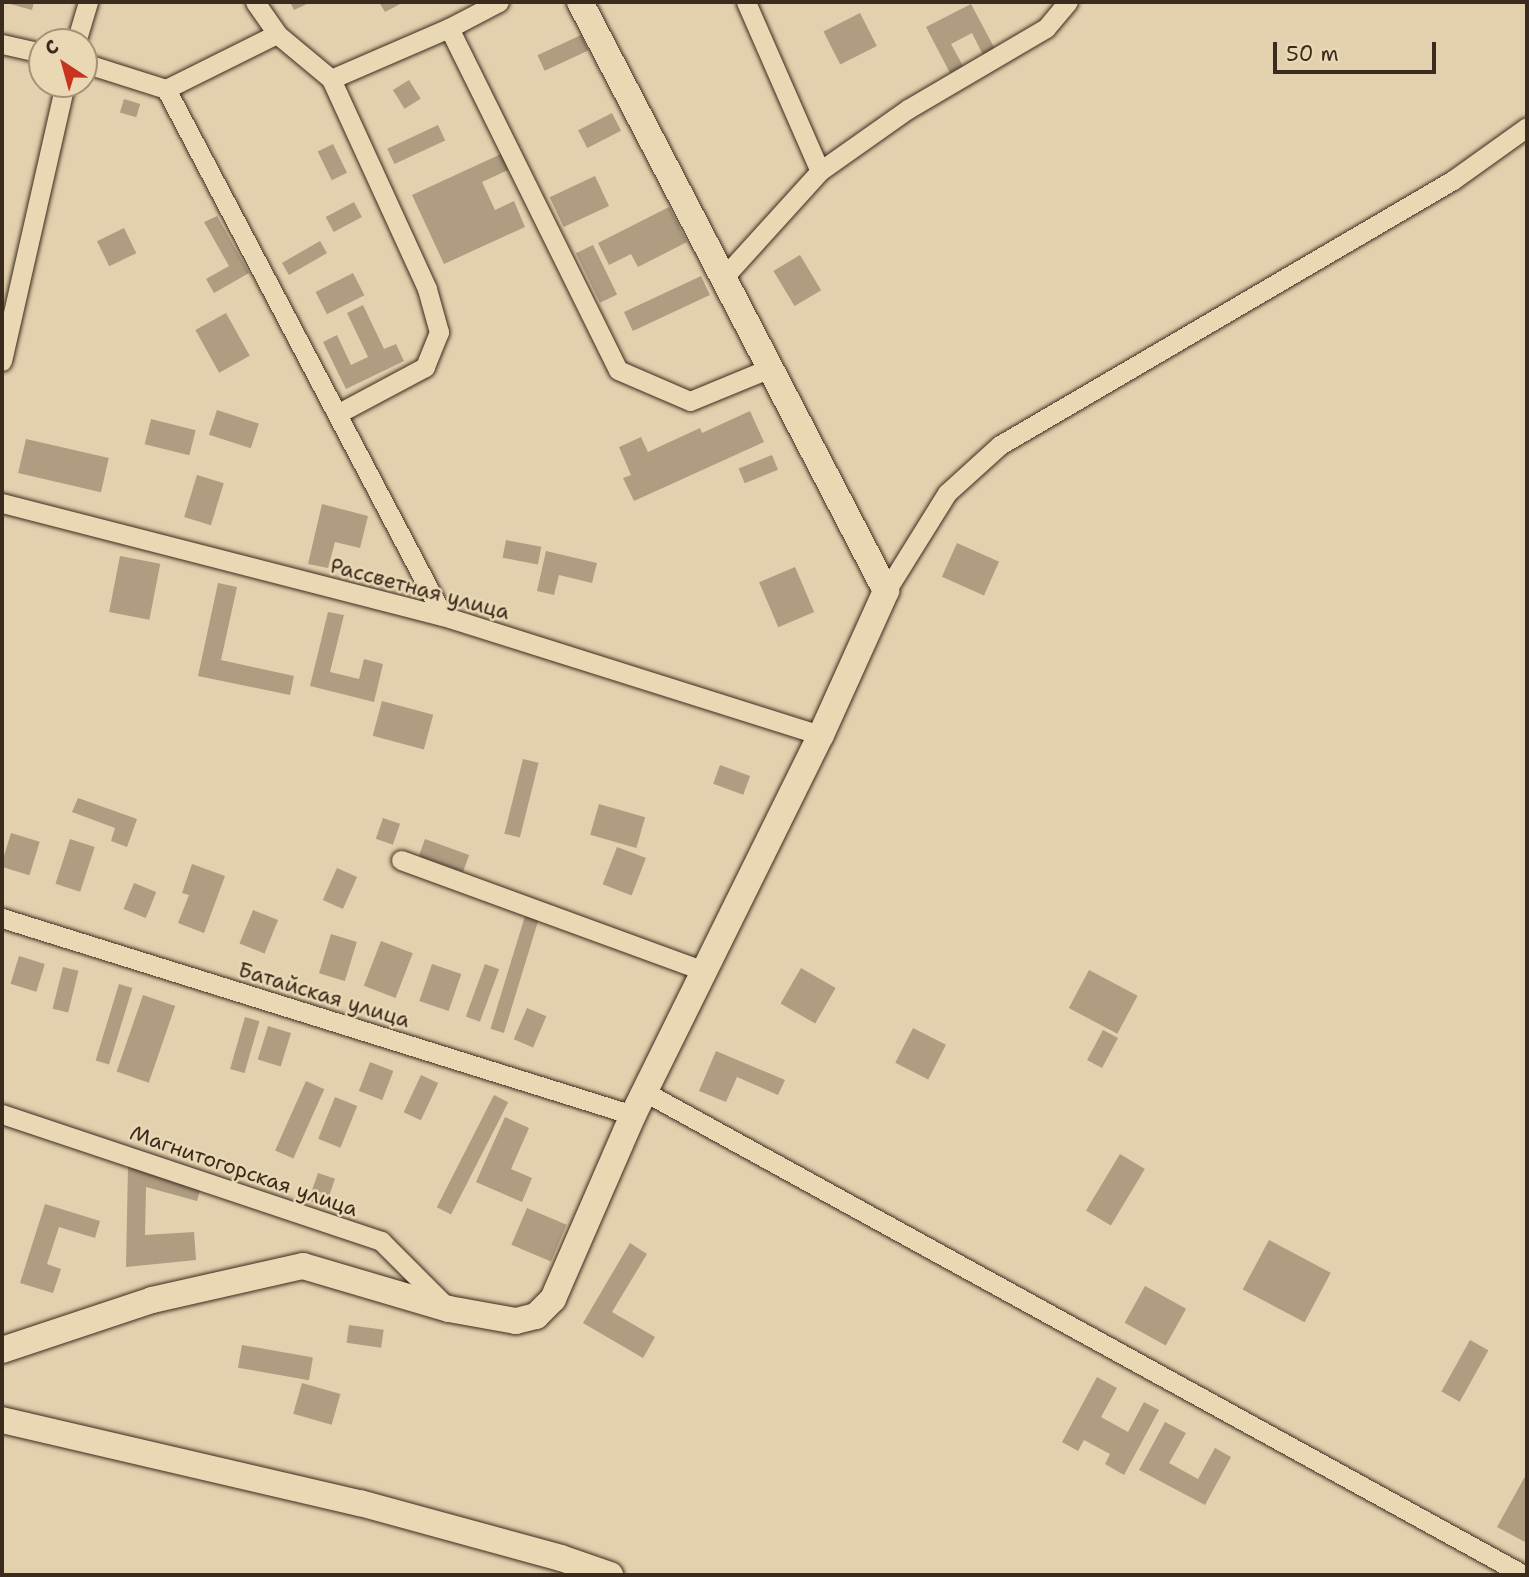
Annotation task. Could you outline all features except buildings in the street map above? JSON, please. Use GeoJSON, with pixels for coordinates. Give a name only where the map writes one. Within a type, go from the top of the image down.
{"type":"FeatureCollection","features":[{"type":"Feature","properties":{"kind":"street"},"geometry":{"type":"LineString","coordinates":[[80,28],[88,2]]}},
{"type":"Feature","properties":{"kind":"street"},"geometry":{"type":"LineString","coordinates":[[255,2],[277,34],[331,79],[427,289],[439,332],[425,367],[339,413]]}},
{"type":"Feature","properties":{"kind":"street"},"geometry":{"type":"LineString","coordinates":[[331,79],[449,28],[499,2]]}},
{"type":"Feature","properties":{"kind":"street"},"geometry":{"type":"LineString","coordinates":[[580,2],[886,592]]}},
{"type":"Feature","properties":{"kind":"street"},"geometry":{"type":"LineString","coordinates":[[746,2],[820,171]]}},
{"type":"Feature","properties":{"kind":"street"},"geometry":{"type":"LineString","coordinates":[[723,278],[820,171],[908,109],[1046,28],[1068,2]]}},
{"type":"Feature","properties":{"kind":"street"},"geometry":{"type":"LineString","coordinates":[[449,28],[618,370],[690,401],[770,368]]}},
{"type":"Feature","properties":{"kind":"street"},"geometry":{"type":"LineString","coordinates":[[98,67],[166,89],[277,34]]}},
{"type":"Feature","properties":{"kind":"street"},"geometry":{"type":"LineString","coordinates":[[2,44],[28,50]]}},
{"type":"Feature","properties":{"kind":"street"},"geometry":{"type":"LineString","coordinates":[[166,89],[339,413],[443,616]]}},
{"type":"Feature","properties":{"kind":"street"},"geometry":{"type":"LineString","coordinates":[[2,361],[62,98]]}},
{"type":"Feature","properties":{"kind":"street"},"geometry":{"type":"LineString","coordinates":[[2,1350],[152,1300],[303,1266],[449,1309],[516,1321],[536,1316],[552,1299],[639,1103],[821,735],[886,592],[947,494],[1000,445],[1453,180],[1527,127]]}},
{"type":"Feature","properties":{"kind":"street","name":"Рассветная улица"},"geometry":{"type":"LineString","coordinates":[[2,503],[443,616],[821,735]]}},
{"type":"Feature","properties":{"kind":"street"},"geometry":{"type":"LineString","coordinates":[[401,860],[705,971]]}},
{"type":"Feature","properties":{"kind":"street","name":"Батайская улица"},"geometry":{"type":"LineString","coordinates":[[2,918],[639,1103],[1524,1575]]}},
{"type":"Feature","properties":{"kind":"street","name":"Магнитогорская улица"},"geometry":{"type":"LineString","coordinates":[[2,1114],[382,1241],[449,1309]]}},
{"type":"Feature","properties":{"kind":"street"},"geometry":{"type":"LineString","coordinates":[[2,1420],[372,1506],[561,1558],[610,1575]]}}]}
